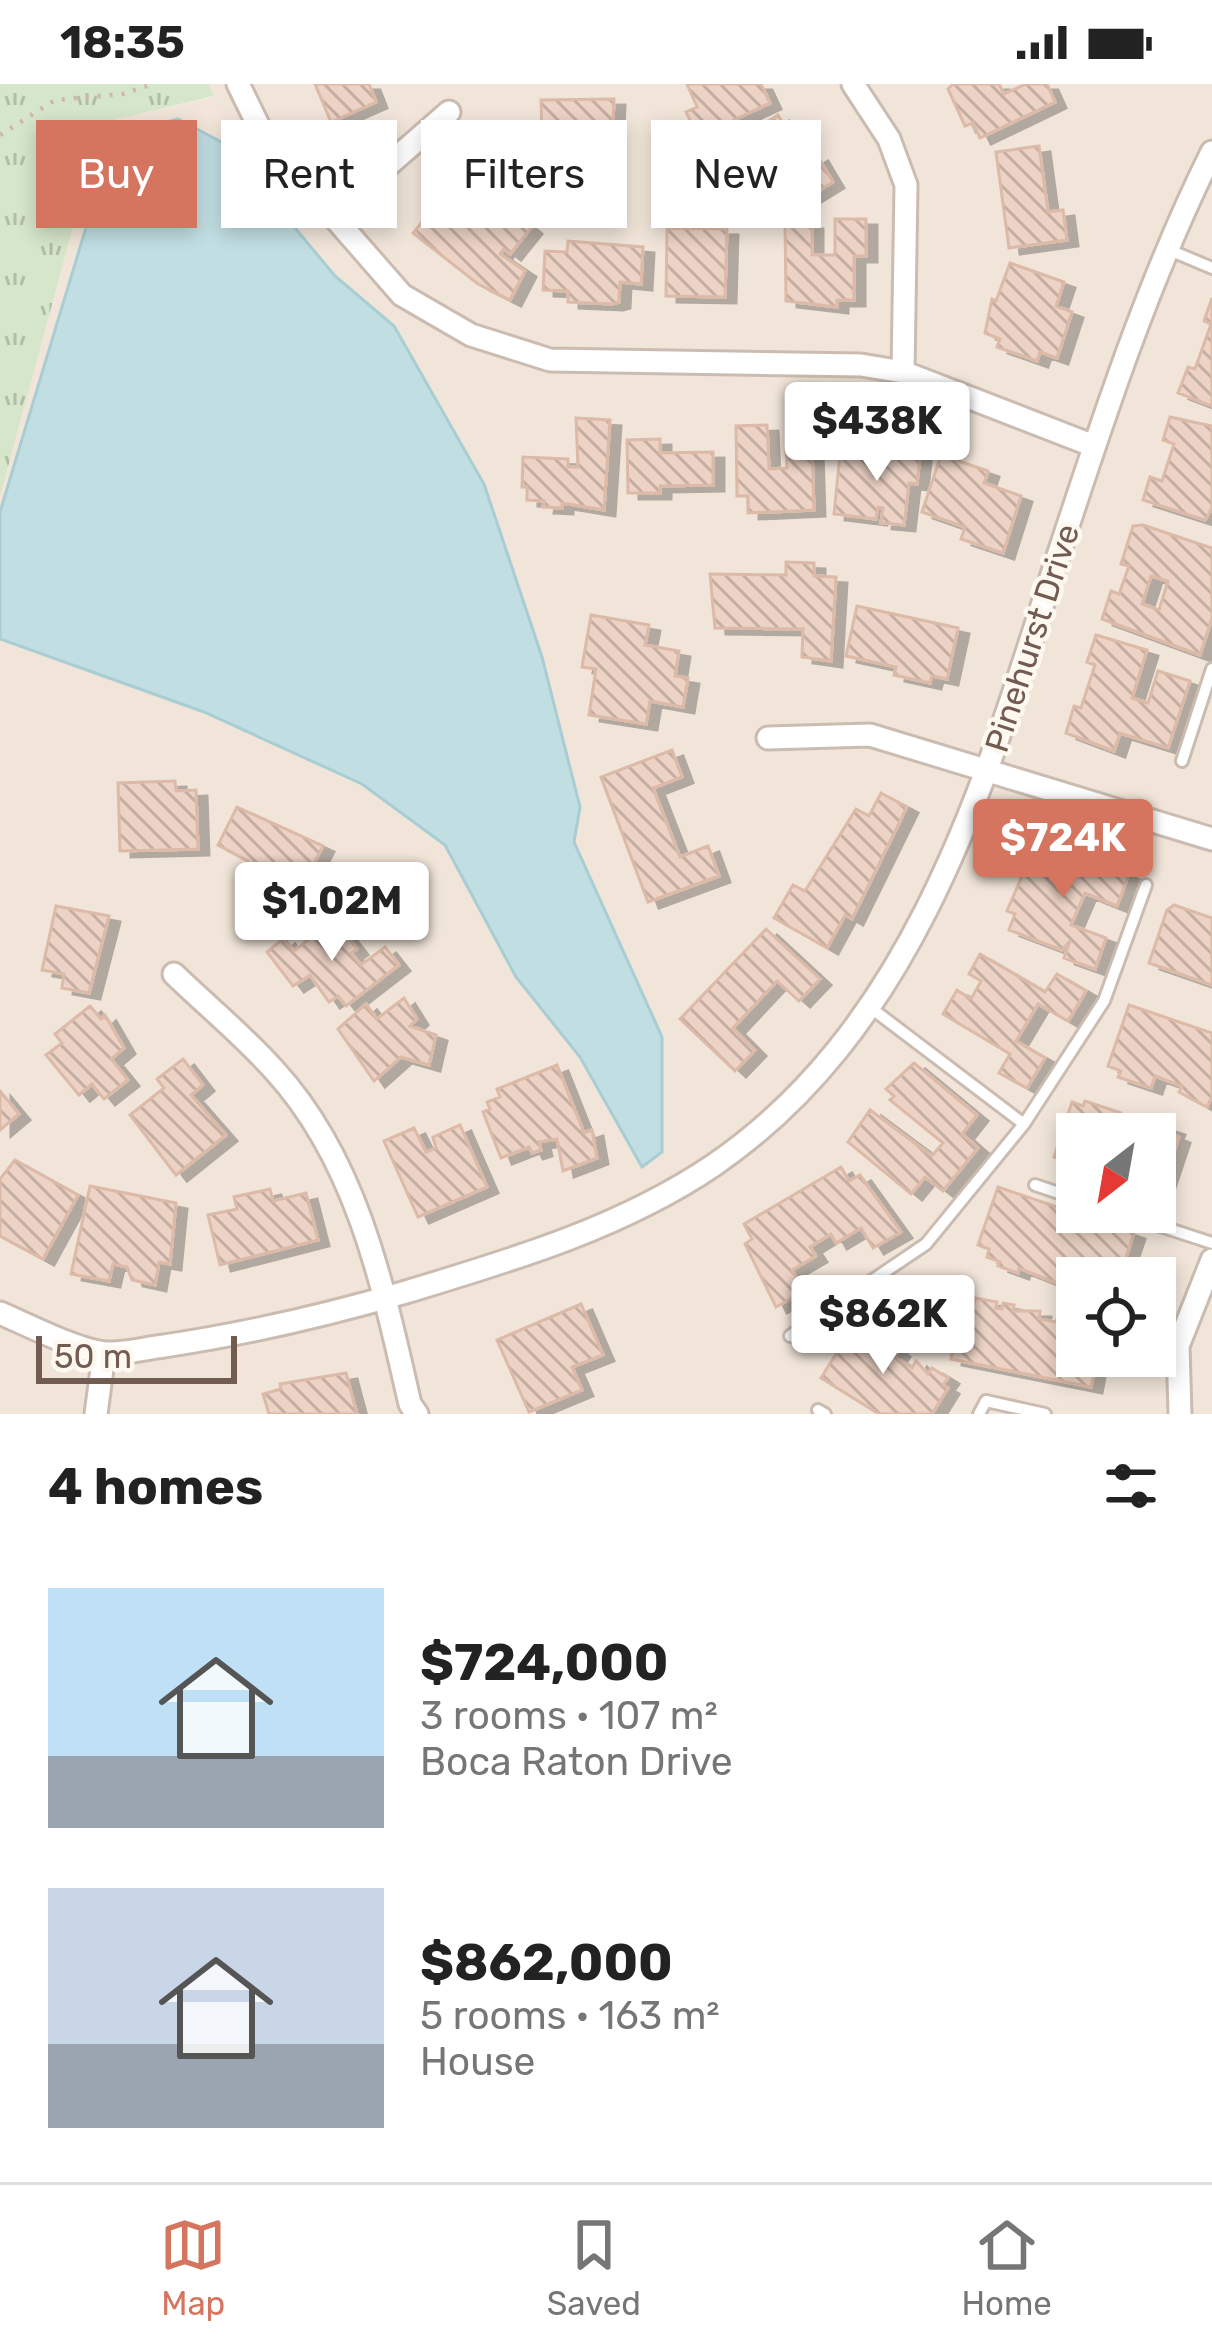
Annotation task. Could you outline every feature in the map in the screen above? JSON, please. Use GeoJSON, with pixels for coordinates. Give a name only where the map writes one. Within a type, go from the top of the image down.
{"type":"FeatureCollection","features":[{"type":"Feature","properties":{"kind":"street"},"geometry":{"type":"LineString","coordinates":[[238,84],[256,120]]}},
{"type":"Feature","properties":{"kind":"street"},"geometry":{"type":"LineString","coordinates":[[853,84],[889,139],[906,185],[903,372]]}},
{"type":"Feature","properties":{"kind":"street"},"geometry":{"type":"LineString","coordinates":[[397,157],[449,112]]}},
{"type":"Feature","properties":{"kind":"street","name":"Pinehurst Drive"},"geometry":{"type":"LineString","coordinates":[[0,1313],[104,1354],[220,1338],[386,1298],[542,1251],[713,1165],[780,1112],[871,1008],[935,893],[989,770],[1164,248],[1212,152]]}},
{"type":"Feature","properties":{"kind":"street"},"geometry":{"type":"LineString","coordinates":[[343,228],[402,295],[437,319],[509,350],[550,360],[861,365],[903,372],[1094,446]]}},
{"type":"Feature","properties":{"kind":"street"},"geometry":{"type":"LineString","coordinates":[[769,738],[870,735],[1212,839]]}},
{"type":"Feature","properties":{"kind":"street"},"geometry":{"type":"LineString","coordinates":[[173,974],[276,1072],[327,1141],[355,1204],[386,1298],[410,1404],[417,1414]]}},
{"type":"Feature","properties":{"kind":"street"},"geometry":{"type":"LineString","coordinates":[[1180,1414],[1178,1346],[1212,1260]]}},
{"type":"Feature","properties":{"kind":"street"},"geometry":{"type":"LineString","coordinates":[[96,1414],[104,1354]]}},
{"type":"Feature","properties":{"kind":"lane"},"geometry":{"type":"LineString","coordinates":[[1164,248],[1212,268]]}},
{"type":"Feature","properties":{"kind":"lane"},"geometry":{"type":"LineString","coordinates":[[1182,761],[1212,669]]}},
{"type":"Feature","properties":{"kind":"lane"},"geometry":{"type":"LineString","coordinates":[[790,1336],[926,1244],[1024,1124],[1104,1001],[1146,885]]}},
{"type":"Feature","properties":{"kind":"lane"},"geometry":{"type":"LineString","coordinates":[[871,1008],[1024,1124]]}},
{"type":"Feature","properties":{"kind":"lane"},"geometry":{"type":"LineString","coordinates":[[1035,1185],[1056,1192]]}},
{"type":"Feature","properties":{"kind":"lane"},"geometry":{"type":"LineString","coordinates":[[1176,1232],[1212,1244]]}},
{"type":"Feature","properties":{"kind":"lane"},"geometry":{"type":"LineString","coordinates":[[979,1414],[986,1401],[1045,1414]]}},
{"type":"Feature","properties":{"kind":"path"},"geometry":{"type":"LineString","coordinates":[[0,135],[55,100],[123,94],[153,84]]}},
{"type":"Feature","properties":{"kind":"shaded area"},"geometry":{"type":"Polygon","coordinates":[[[208,84],[1212,84],[1212,1414],[0,1414],[0,497],[72,228],[197,228],[197,120],[110,120],[213,97],[208,84]]]}},
{"type":"Feature","properties":{"kind":"green space"},"geometry":{"type":"Polygon","coordinates":[[[0,84],[208,84],[214,96],[114,120],[36,120],[36,228],[73,228],[0,497],[0,84]]]}},
{"type":"Feature","properties":{"kind":"water"},"geometry":{"type":"Polygon","coordinates":[[[197,129],[221,142],[221,228],[295,228],[335,276],[394,326],[484,484],[542,657],[580,807],[574,842],[662,1037],[662,1152],[642,1167],[580,1057],[516,977],[445,845],[362,784],[204,712],[0,639],[0,512],[86,228],[197,228],[197,129]]]}},
{"type":"Feature","properties":{"kind":"building"},"geometry":{"type":"Polygon","coordinates":[[[315,84],[369,84],[376,102],[330,120],[315,84]]]}},
{"type":"Feature","properties":{"kind":"building"},"geometry":{"type":"Polygon","coordinates":[[[687,84],[761,84],[770,103],[734,120],[690,120],[686,112],[697,107],[687,84]]]}},
{"type":"Feature","properties":{"kind":"building"},"geometry":{"type":"Polygon","coordinates":[[[953,84],[999,84],[1004,94],[1026,84],[1047,84],[1055,102],[980,138],[973,123],[965,126],[948,89],[953,84]]]}},
{"type":"Feature","properties":{"kind":"building"},"geometry":{"type":"Polygon","coordinates":[[[614,99],[613,120],[542,120],[541,100],[614,99]]]}},
{"type":"Feature","properties":{"kind":"building"},"geometry":{"type":"Polygon","coordinates":[[[1039,146],[1048,212],[1063,210],[1067,240],[1009,248],[996,152],[1039,146]]]}},
{"type":"Feature","properties":{"kind":"building"},"geometry":{"type":"Polygon","coordinates":[[[821,162],[833,182],[821,189],[821,162]]]}},
{"type":"Feature","properties":{"kind":"building"},"geometry":{"type":"Polygon","coordinates":[[[835,219],[866,219],[866,256],[854,256],[854,300],[837,300],[837,307],[786,301],[785,228],[812,228],[812,255],[835,255],[835,219]]]}},
{"type":"Feature","properties":{"kind":"building"},"geometry":{"type":"Polygon","coordinates":[[[421,223],[421,228],[531,228],[510,254],[504,249],[500,254],[525,271],[510,300],[478,284],[413,233],[421,223]]]}},
{"type":"Feature","properties":{"kind":"building"},"geometry":{"type":"Polygon","coordinates":[[[667,228],[727,229],[725,297],[666,296],[667,228]]]}},
{"type":"Feature","properties":{"kind":"building"},"geometry":{"type":"Polygon","coordinates":[[[568,241],[643,247],[641,284],[620,282],[619,302],[612,304],[568,302],[568,291],[543,290],[545,251],[567,252],[568,241]]]}},
{"type":"Feature","properties":{"kind":"building"},"geometry":{"type":"Polygon","coordinates":[[[1010,263],[1064,282],[1056,306],[1072,312],[1057,358],[1040,352],[1037,361],[997,347],[1000,339],[985,333],[992,299],[996,301],[1010,263]]]}},
{"type":"Feature","properties":{"kind":"building"},"geometry":{"type":"Polygon","coordinates":[[[1212,298],[1212,406],[1178,393],[1188,367],[1195,369],[1211,324],[1204,321],[1212,298]]]}},
{"type":"Feature","properties":{"kind":"building"},"geometry":{"type":"Polygon","coordinates":[[[1170,417],[1212,426],[1212,508],[1205,520],[1143,500],[1150,477],[1162,481],[1174,444],[1163,440],[1170,417]]]}},
{"type":"Feature","properties":{"kind":"building"},"geometry":{"type":"Polygon","coordinates":[[[576,418],[610,420],[604,510],[562,503],[562,508],[543,507],[544,501],[527,500],[527,487],[522,487],[523,457],[568,459],[568,467],[578,467],[576,418]]]}},
{"type":"Feature","properties":{"kind":"building"},"geometry":{"type":"Polygon","coordinates":[[[767,425],[769,469],[787,468],[786,448],[812,447],[814,510],[748,513],[748,496],[737,496],[736,426],[767,425]]]}},
{"type":"Feature","properties":{"kind":"building"},"geometry":{"type":"Polygon","coordinates":[[[660,439],[660,453],[713,452],[713,485],[660,486],[660,493],[628,493],[627,440],[660,439]]]}},
{"type":"Feature","properties":{"kind":"building"},"geometry":{"type":"Polygon","coordinates":[[[889,443],[921,447],[917,484],[909,483],[904,525],[881,523],[883,508],[878,507],[876,519],[834,514],[840,454],[887,459],[889,443]]]}},
{"type":"Feature","properties":{"kind":"building"},"geometry":{"type":"Polygon","coordinates":[[[941,455],[988,471],[984,483],[1021,496],[1003,553],[961,539],[965,527],[922,512],[941,455]]]}},
{"type":"Feature","properties":{"kind":"building"},"geometry":{"type":"Polygon","coordinates":[[[1143,525],[1212,548],[1212,618],[1200,655],[1102,619],[1111,591],[1119,594],[1129,566],[1121,564],[1133,526],[1143,525]],[[1151,576],[1142,604],[1159,610],[1168,581],[1151,576]]]}},
{"type":"Feature","properties":{"kind":"building"},"geometry":{"type":"Polygon","coordinates":[[[786,562],[814,563],[814,576],[836,577],[831,661],[802,657],[803,629],[715,628],[710,574],[786,575],[786,562]]]}},
{"type":"Feature","properties":{"kind":"building"},"geometry":{"type":"Polygon","coordinates":[[[857,606],[958,628],[947,679],[932,676],[930,683],[894,675],[896,667],[846,656],[857,606]]]}},
{"type":"Feature","properties":{"kind":"building"},"geometry":{"type":"Polygon","coordinates":[[[591,615],[649,625],[645,645],[679,651],[675,676],[688,678],[683,707],[650,701],[646,724],[589,715],[596,669],[582,667],[591,615]]]}},
{"type":"Feature","properties":{"kind":"building"},"geometry":{"type":"Polygon","coordinates":[[[1096,635],[1147,650],[1132,698],[1148,703],[1158,671],[1190,681],[1168,748],[1120,733],[1114,751],[1066,733],[1074,706],[1081,708],[1095,665],[1087,662],[1096,635]]]}},
{"type":"Feature","properties":{"kind":"building"},"geometry":{"type":"Polygon","coordinates":[[[672,750],[682,777],[653,788],[680,857],[708,846],[719,876],[648,902],[601,777],[672,750]]]}},
{"type":"Feature","properties":{"kind":"building"},"geometry":{"type":"Polygon","coordinates":[[[175,781],[176,791],[196,790],[198,849],[120,851],[118,783],[175,781]]]}},
{"type":"Feature","properties":{"kind":"building"},"geometry":{"type":"Polygon","coordinates":[[[881,793],[907,807],[852,919],[845,915],[827,948],[774,918],[793,885],[805,891],[856,809],[869,816],[881,793]]]}},
{"type":"Feature","properties":{"kind":"building"},"geometry":{"type":"Polygon","coordinates":[[[237,807],[323,846],[290,908],[261,892],[268,879],[245,867],[248,861],[218,845],[237,807]]]}},
{"type":"Feature","properties":{"kind":"building"},"geometry":{"type":"Polygon","coordinates":[[[1037,841],[1129,874],[1117,906],[1085,893],[1071,925],[1106,938],[1095,969],[1064,958],[1070,941],[1062,950],[1009,930],[1015,914],[1007,911],[1037,841]]]}},
{"type":"Feature","properties":{"kind":"building"},"geometry":{"type":"Polygon","coordinates":[[[1174,905],[1212,918],[1212,985],[1149,963],[1167,910],[1174,905]]]}},
{"type":"Feature","properties":{"kind":"building"},"geometry":{"type":"Polygon","coordinates":[[[56,906],[109,916],[89,993],[62,988],[64,974],[42,970],[56,906]]]}},
{"type":"Feature","properties":{"kind":"building"},"geometry":{"type":"Polygon","coordinates":[[[334,919],[357,949],[351,953],[361,965],[385,947],[399,965],[346,1006],[338,996],[329,1002],[310,975],[293,986],[267,952],[284,938],[294,951],[334,919]]]}},
{"type":"Feature","properties":{"kind":"building"},"geometry":{"type":"Polygon","coordinates":[[[766,929],[820,979],[799,1001],[777,981],[733,1028],[755,1050],[735,1071],[680,1019],[766,929]]]}},
{"type":"Feature","properties":{"kind":"building"},"geometry":{"type":"Polygon","coordinates":[[[980,954],[1045,992],[1057,974],[1086,991],[1068,1021],[1038,1004],[1016,1041],[1045,1058],[1027,1088],[999,1073],[1010,1054],[943,1014],[957,990],[971,999],[981,981],[969,974],[980,954]]]}},
{"type":"Feature","properties":{"kind":"building"},"geometry":{"type":"Polygon","coordinates":[[[404,998],[417,1019],[410,1026],[436,1035],[429,1065],[401,1057],[374,1081],[338,1029],[366,1004],[377,1019],[404,998]]]}},
{"type":"Feature","properties":{"kind":"building"},"geometry":{"type":"Polygon","coordinates":[[[1129,1005],[1212,1033],[1212,1097],[1207,1107],[1179,1092],[1182,1086],[1155,1076],[1151,1088],[1118,1077],[1121,1071],[1108,1066],[1129,1005]]]}},
{"type":"Feature","properties":{"kind":"building"},"geometry":{"type":"Polygon","coordinates":[[[90,1006],[101,1019],[105,1015],[124,1048],[111,1059],[128,1080],[104,1099],[92,1084],[79,1095],[46,1055],[62,1043],[55,1034],[90,1006]]]}},
{"type":"Feature","properties":{"kind":"building"},"geometry":{"type":"Polygon","coordinates":[[[183,1059],[203,1085],[191,1095],[226,1135],[176,1175],[130,1115],[164,1088],[157,1079],[183,1059]]]}},
{"type":"Feature","properties":{"kind":"building"},"geometry":{"type":"Polygon","coordinates":[[[914,1063],[977,1115],[962,1134],[978,1148],[943,1191],[925,1177],[911,1194],[848,1142],[870,1110],[932,1156],[943,1143],[890,1100],[894,1096],[886,1089],[914,1063]]]}},
{"type":"Feature","properties":{"kind":"building"},"geometry":{"type":"Polygon","coordinates":[[[557,1065],[584,1133],[592,1130],[597,1158],[563,1171],[557,1139],[539,1142],[541,1150],[532,1153],[529,1147],[501,1158],[483,1112],[490,1109],[487,1102],[500,1097],[497,1089],[557,1065]]]}},
{"type":"Feature","properties":{"kind":"building"},"geometry":{"type":"Polygon","coordinates":[[[0,1091],[19,1114],[0,1130],[0,1091]]]}},
{"type":"Feature","properties":{"kind":"building"},"geometry":{"type":"Polygon","coordinates":[[[1085,1101],[1121,1113],[1068,1113],[1072,1102],[1083,1106],[1085,1101]]]}},
{"type":"Feature","properties":{"kind":"building"},"geometry":{"type":"Polygon","coordinates":[[[460,1125],[487,1187],[418,1217],[384,1141],[414,1128],[426,1152],[436,1148],[433,1137],[460,1125]]]}},
{"type":"Feature","properties":{"kind":"building"},"geometry":{"type":"Polygon","coordinates":[[[15,1160],[78,1195],[43,1259],[0,1236],[0,1179],[15,1160]]]}},
{"type":"Feature","properties":{"kind":"building"},"geometry":{"type":"Polygon","coordinates":[[[841,1167],[849,1181],[860,1175],[901,1232],[873,1248],[861,1228],[836,1243],[831,1234],[810,1247],[816,1256],[792,1270],[804,1291],[776,1307],[745,1244],[752,1239],[744,1224],[841,1167]]]}},
{"type":"Feature","properties":{"kind":"building"},"geometry":{"type":"Polygon","coordinates":[[[90,1186],[176,1203],[170,1264],[159,1262],[155,1285],[132,1280],[127,1267],[113,1264],[109,1281],[71,1274],[90,1186]]]}},
{"type":"Feature","properties":{"kind":"building"},"geometry":{"type":"Polygon","coordinates":[[[998,1187],[1056,1207],[1056,1233],[1134,1233],[1126,1257],[1056,1257],[1056,1283],[1019,1268],[1018,1273],[998,1266],[1000,1262],[987,1257],[989,1249],[978,1245],[998,1187]]]}},
{"type":"Feature","properties":{"kind":"building"},"geometry":{"type":"Polygon","coordinates":[[[270,1189],[273,1201],[306,1193],[318,1240],[220,1265],[208,1215],[237,1209],[234,1197],[270,1189]]]}},
{"type":"Feature","properties":{"kind":"building"},"geometry":{"type":"Polygon","coordinates":[[[975,1298],[997,1302],[996,1308],[1002,1309],[1003,1303],[1014,1305],[1013,1311],[1040,1311],[1039,1319],[1056,1322],[1056,1377],[1093,1377],[1091,1387],[951,1359],[962,1302],[974,1304],[975,1298]]]}},
{"type":"Feature","properties":{"kind":"building"},"geometry":{"type":"Polygon","coordinates":[[[581,1304],[603,1355],[572,1367],[582,1390],[529,1412],[497,1340],[581,1304]]]}},
{"type":"Feature","properties":{"kind":"building"},"geometry":{"type":"Polygon","coordinates":[[[864,1326],[899,1351],[895,1357],[912,1368],[916,1361],[928,1374],[932,1368],[948,1378],[943,1385],[948,1388],[932,1414],[879,1414],[821,1378],[853,1327],[860,1332],[864,1326]]]}},
{"type":"Feature","properties":{"kind":"building"},"geometry":{"type":"Polygon","coordinates":[[[346,1373],[357,1414],[269,1414],[263,1394],[281,1389],[280,1384],[346,1373]]]}}]}
